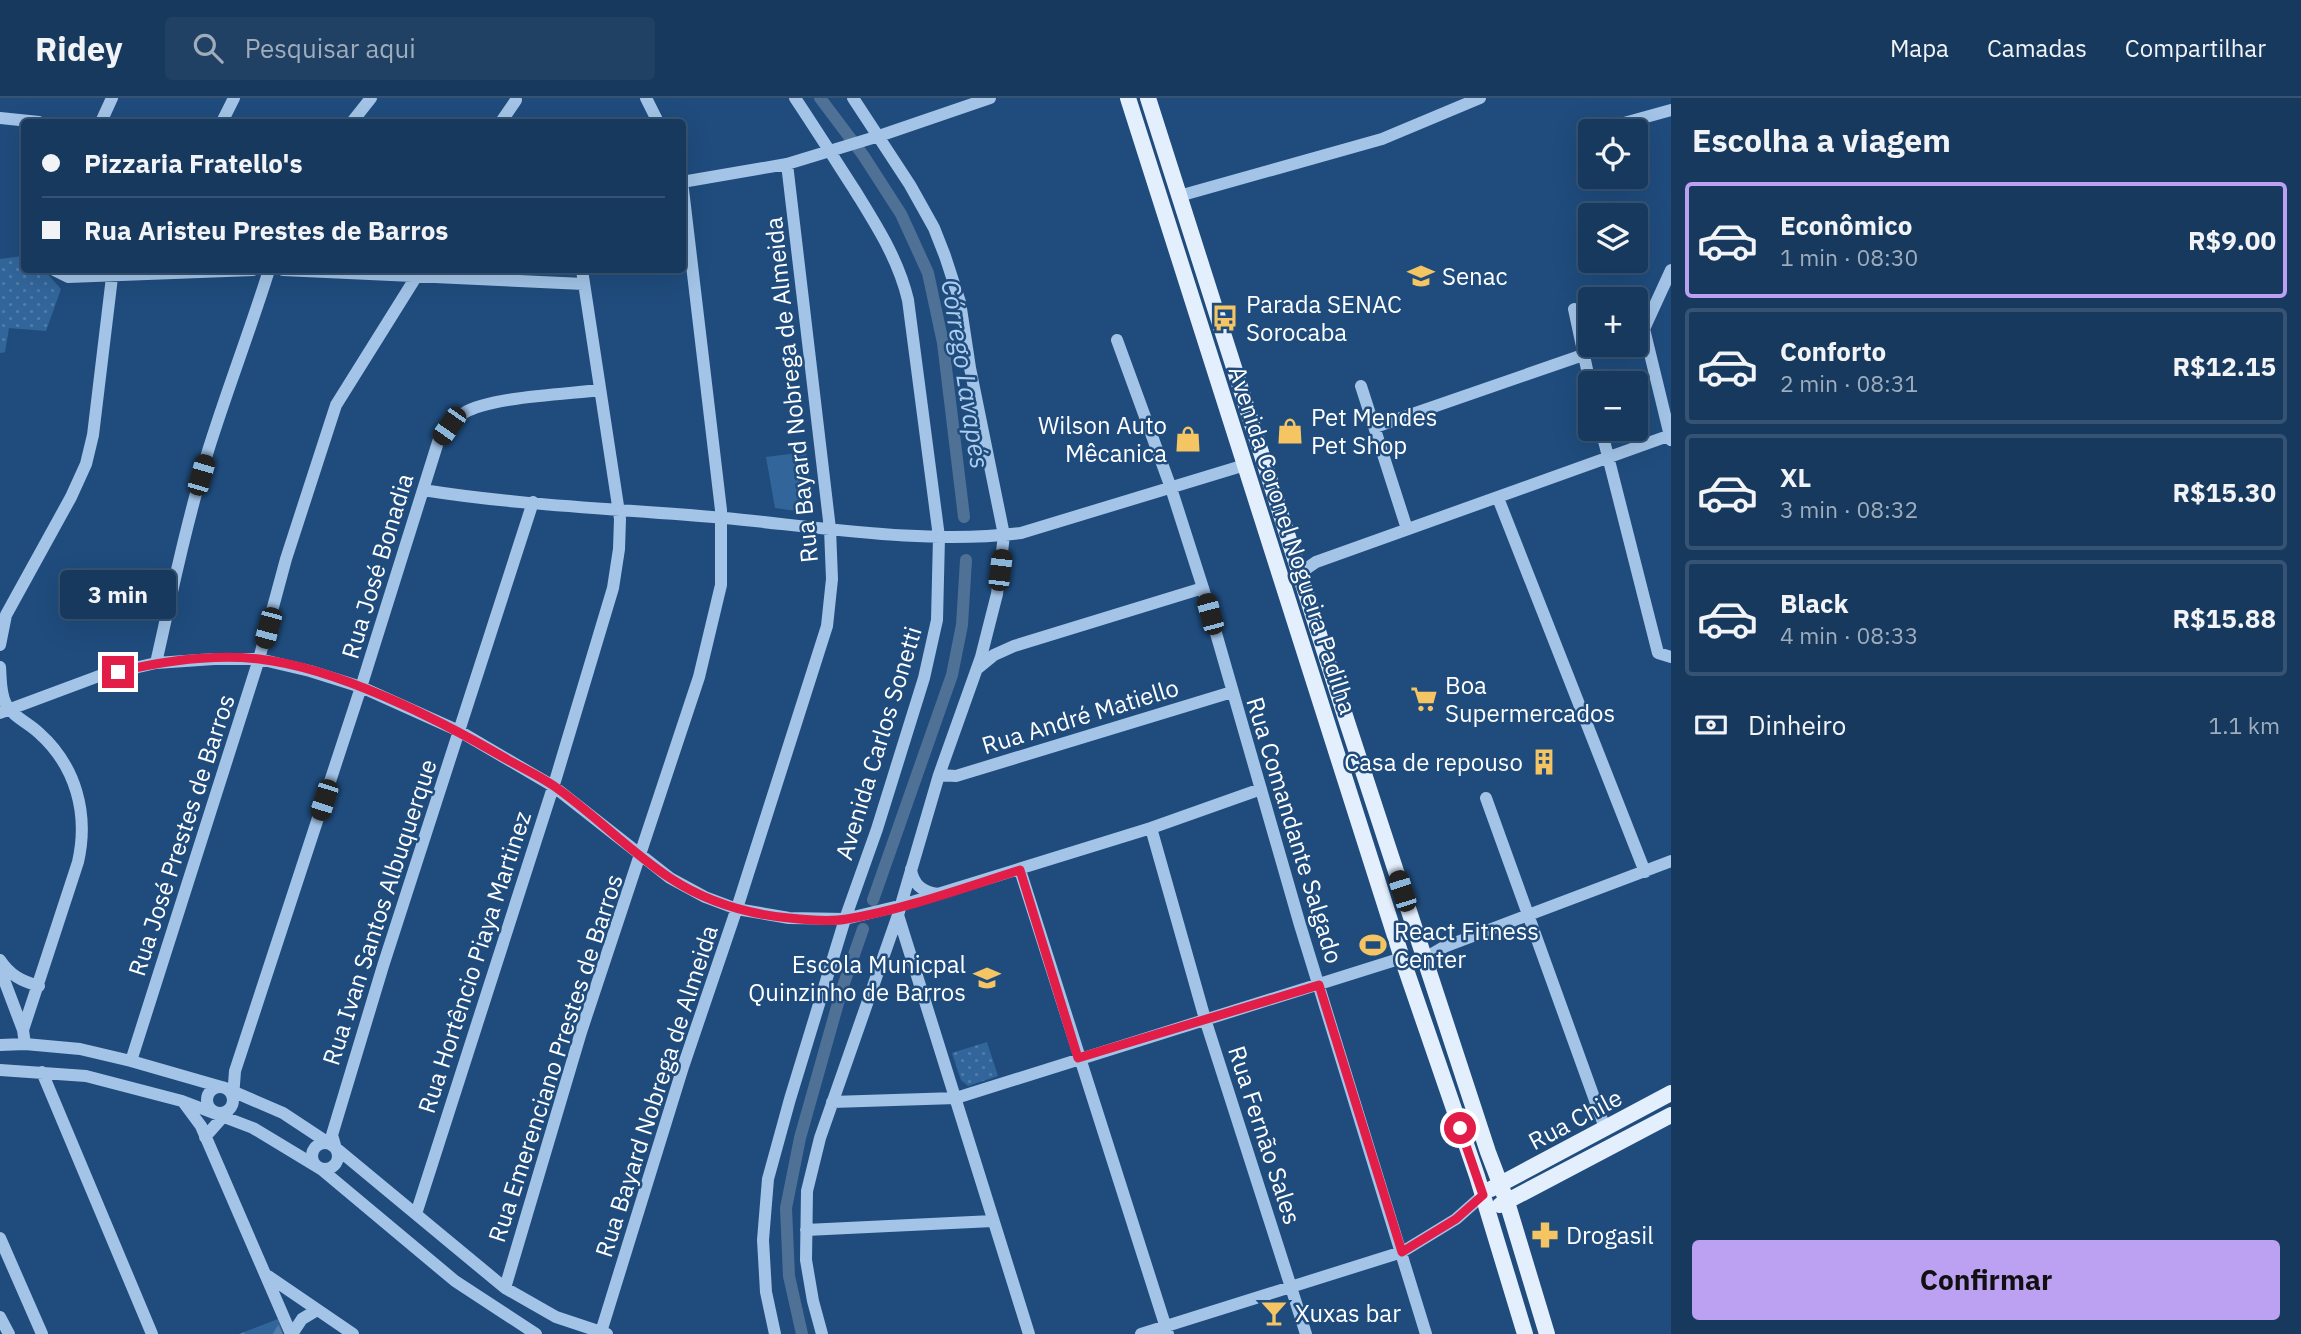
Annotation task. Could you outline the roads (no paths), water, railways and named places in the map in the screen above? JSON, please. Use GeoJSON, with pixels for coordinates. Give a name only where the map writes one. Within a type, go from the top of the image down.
{"type":"FeatureCollection","features":[{"type":"Feature","properties":{"kind":"main road","name":"Avenida Coronel Nogueira Padilha"},"geometry":{"type":"LineString","coordinates":[[1128,98],[1245,465],[1292,569],[1507,1202],[1547,1334]]}},
{"type":"Feature","properties":{"kind":"main road","name":"Avenida Coronel Nogueira Padilha"},"geometry":{"type":"LineString","coordinates":[[1148,98],[1292,569],[1402,958],[1485,1203],[1525,1334]]}},
{"type":"Feature","properties":{"kind":"main road","name":"Rua Chile"},"geometry":{"type":"LineString","coordinates":[[1500,1184],[1671,1093]]}},
{"type":"Feature","properties":{"kind":"main road","name":"Rua Chile"},"geometry":{"type":"LineString","coordinates":[[1507,1202],[1669,1120]]}},
{"type":"Feature","properties":{"kind":"main road"},"geometry":{"type":"LineString","coordinates":[[1488,1152],[1503,1165],[1515,1170],[1541,1163]]}},
{"type":"Feature","properties":{"kind":"main road"},"geometry":{"type":"LineString","coordinates":[[1485,1203],[1500,1184]]}},
{"type":"Feature","properties":{"kind":"main road"},"geometry":{"type":"LineString","coordinates":[[1485,1203],[1507,1202]]}},
{"type":"Feature","properties":{"kind":"street"},"geometry":{"type":"LineString","coordinates":[[103,119],[112,98]]}},
{"type":"Feature","properties":{"kind":"street"},"geometry":{"type":"LineString","coordinates":[[224,119],[234,98]]}},
{"type":"Feature","properties":{"kind":"street"},"geometry":{"type":"LineString","coordinates":[[354,119],[371,98]]}},
{"type":"Feature","properties":{"kind":"street"},"geometry":{"type":"LineString","coordinates":[[646,98],[656,119]]}},
{"type":"Feature","properties":{"kind":"street","name":"Avenida Carlos Sonetti"},"geometry":{"type":"LineString","coordinates":[[775,1334],[766,1292],[763,1240],[768,1178],[845,919],[924,678],[937,620],[943,537],[903,278],[895,257],[836,150],[794,98]]}},
{"type":"Feature","properties":{"kind":"street","name":"Avenida Carlos Sonetti"},"geometry":{"type":"LineString","coordinates":[[794,98],[814,142],[813,150],[803,159]]}},
{"type":"Feature","properties":{"kind":"street"},"geometry":{"type":"LineString","coordinates":[[822,1334],[806,1260],[807,1191],[832,1102],[899,911],[939,775],[989,632],[1004,536],[970,368],[960,302],[934,228],[897,164],[875,138],[853,98]]}},
{"type":"Feature","properties":{"kind":"street"},"geometry":{"type":"LineString","coordinates":[[686,181],[787,164],[875,138],[990,98]]}},
{"type":"Feature","properties":{"kind":"street"},"geometry":{"type":"LineString","coordinates":[[1179,196],[1382,139],[1480,98]]}},
{"type":"Feature","properties":{"kind":"street"},"geometry":{"type":"LineString","coordinates":[[503,119],[516,100]]}},
{"type":"Feature","properties":{"kind":"street"},"geometry":{"type":"LineString","coordinates":[[1638,119],[1671,110]]}},
{"type":"Feature","properties":{"kind":"street"},"geometry":{"type":"LineString","coordinates":[[0,118],[21,125]]}},
{"type":"Feature","properties":{"kind":"street"},"geometry":{"type":"LineString","coordinates":[[897,164],[895,145],[907,127]]}},
{"type":"Feature","properties":{"kind":"street","name":"Rua Bayard Nobrega de Almeida"},"geometry":{"type":"LineString","coordinates":[[605,1333],[683,1067],[737,909],[827,626],[832,579],[830,529],[787,164]]}},
{"type":"Feature","properties":{"kind":"street","name":"Rua Emerenciano Prestes de Barros"},"geometry":{"type":"LineString","coordinates":[[505,1288],[582,1032],[699,677],[721,585],[722,518],[686,208]]}},
{"type":"Feature","properties":{"kind":"street"},"geometry":{"type":"LineString","coordinates":[[1292,569],[1671,437],[1644,329],[1671,270]]}},
{"type":"Feature","properties":{"kind":"street"},"geometry":{"type":"LineString","coordinates":[[59,273],[68,278],[193,273]]}},
{"type":"Feature","properties":{"kind":"street"},"geometry":{"type":"LineString","coordinates":[[156,663],[183,538],[225,396],[253,323],[268,273]]}},
{"type":"Feature","properties":{"kind":"street"},"geometry":{"type":"LineString","coordinates":[[340,273],[584,284]]}},
{"type":"Feature","properties":{"kind":"street","name":"Rua Hortêncio Piaya Martinez"},"geometry":{"type":"LineString","coordinates":[[416,1214],[553,786],[613,588],[619,550],[619,511],[582,273]]}},
{"type":"Feature","properties":{"kind":"street"},"geometry":{"type":"LineString","coordinates":[[0,645],[6,615],[71,497],[86,464],[93,435],[112,277]]}},
{"type":"Feature","properties":{"kind":"street","name":"Rua José Prestes de Barros"},"geometry":{"type":"LineString","coordinates":[[131,1061],[259,659],[286,559],[336,405],[416,277]]}},
{"type":"Feature","properties":{"kind":"street"},"geometry":{"type":"LineString","coordinates":[[1574,309],[1578,329]]}},
{"type":"Feature","properties":{"kind":"street","name":"Rua Comandante Salgado"},"geometry":{"type":"LineString","coordinates":[[1117,340],[1171,488],[1203,588],[1231,692],[1426,1334]]}},
{"type":"Feature","properties":{"kind":"street"},"geometry":{"type":"LineString","coordinates":[[1375,427],[1578,357]]}},
{"type":"Feature","properties":{"kind":"street"},"geometry":{"type":"LineString","coordinates":[[1361,386],[1407,529]]}},
{"type":"Feature","properties":{"kind":"street","name":"Rua José Bonadia"},"geometry":{"type":"LineString","coordinates":[[220,1101],[235,1070],[438,442],[449,426],[464,412],[488,404],[600,390]]}},
{"type":"Feature","properties":{"kind":"street"},"geometry":{"type":"LineString","coordinates":[[1604,441],[1658,653],[1671,657]]}},
{"type":"Feature","properties":{"kind":"street"},"geometry":{"type":"LineString","coordinates":[[423,490],[619,511],[830,529],[983,537],[1021,533],[1245,465]]}},
{"type":"Feature","properties":{"kind":"street"},"geometry":{"type":"LineString","coordinates":[[1498,498],[1645,872]]}},
{"type":"Feature","properties":{"kind":"street","name":"Rua Ivan Santos Albuquerque"},"geometry":{"type":"LineString","coordinates":[[318,1167],[313,1159],[329,1145],[533,502]]}},
{"type":"Feature","properties":{"kind":"street"},"geometry":{"type":"LineString","coordinates":[[978,668],[994,655],[1014,646],[1203,588]]}},
{"type":"Feature","properties":{"kind":"street"},"geometry":{"type":"LineString","coordinates":[[989,632],[997,643],[1006,647],[1014,646]]}},
{"type":"Feature","properties":{"kind":"street"},"geometry":{"type":"LineString","coordinates":[[5,711],[99,676],[156,663],[259,659],[310,671],[361,687],[459,731],[553,786],[670,878],[705,897],[737,909],[789,918],[845,919],[899,911],[938,894],[1151,828],[1261,789]]}},
{"type":"Feature","properties":{"kind":"street"},"geometry":{"type":"LineString","coordinates":[[0,667],[5,711]]}},
{"type":"Feature","properties":{"kind":"street","name":"Rua André Matiello"},"geometry":{"type":"LineString","coordinates":[[939,775],[956,776],[1231,692]]}},
{"type":"Feature","properties":{"kind":"street"},"geometry":{"type":"LineString","coordinates":[[5,711],[30,724],[57,751],[71,775],[79,797],[83,823],[78,862],[23,1030]]}},
{"type":"Feature","properties":{"kind":"street"},"geometry":{"type":"LineString","coordinates":[[1486,798],[1605,1128]]}},
{"type":"Feature","properties":{"kind":"street","name":"Rua Fernão Sales"},"geometry":{"type":"LineString","coordinates":[[1151,828],[1205,1020],[1306,1334]]}},
{"type":"Feature","properties":{"kind":"street"},"geometry":{"type":"LineString","coordinates":[[1426,965],[1432,954],[1444,947],[1671,861]]}},
{"type":"Feature","properties":{"kind":"street"},"geometry":{"type":"LineString","coordinates":[[911,868],[914,881],[920,888],[928,893],[938,894]]}},
{"type":"Feature","properties":{"kind":"street"},"geometry":{"type":"LineString","coordinates":[[1020,870],[1166,1330]]}},
{"type":"Feature","properties":{"kind":"street"},"geometry":{"type":"LineString","coordinates":[[899,911],[1028,1333]]}},
{"type":"Feature","properties":{"kind":"street"},"geometry":{"type":"LineString","coordinates":[[1418,939],[1428,947],[1444,947]]}},
{"type":"Feature","properties":{"kind":"street"},"geometry":{"type":"LineString","coordinates":[[832,1102],[956,1098],[1402,958]]}},
{"type":"Feature","properties":{"kind":"street"},"geometry":{"type":"LineString","coordinates":[[0,960],[12,975],[39,986]]}},
{"type":"Feature","properties":{"kind":"street"},"geometry":{"type":"LineString","coordinates":[[0,969],[23,1030],[25,1044]]}},
{"type":"Feature","properties":{"kind":"street"},"geometry":{"type":"LineString","coordinates":[[0,1045],[25,1044],[79,1049],[131,1061],[220,1101],[253,1128],[318,1167],[455,1281],[536,1334]]}},
{"type":"Feature","properties":{"kind":"street"},"geometry":{"type":"LineString","coordinates":[[0,1070],[86,1076],[182,1101],[220,1101],[283,1113],[329,1145],[505,1288],[556,1317],[605,1333]]}},
{"type":"Feature","properties":{"kind":"street"},"geometry":{"type":"LineString","coordinates":[[42,1072],[152,1334]]}},
{"type":"Feature","properties":{"kind":"street"},"geometry":{"type":"LineString","coordinates":[[54,1103],[60,1086],[69,1075]]}},
{"type":"Feature","properties":{"kind":"street"},"geometry":{"type":"LineString","coordinates":[[182,1101],[198,1119],[291,1334]]}},
{"type":"Feature","properties":{"kind":"street"},"geometry":{"type":"LineString","coordinates":[[205,1137],[220,1101]]}},
{"type":"Feature","properties":{"kind":"street"},"geometry":{"type":"LineString","coordinates":[[318,1167],[328,1169],[334,1167],[338,1161],[329,1145]]}},
{"type":"Feature","properties":{"kind":"street"},"geometry":{"type":"LineString","coordinates":[[1141,1334],[1166,1330],[1402,1252],[1485,1203]]}},
{"type":"Feature","properties":{"kind":"street"},"geometry":{"type":"LineString","coordinates":[[806,1230],[993,1221]]}},
{"type":"Feature","properties":{"kind":"street"},"geometry":{"type":"LineString","coordinates":[[0,1238],[6,1260],[42,1334]]}},
{"type":"Feature","properties":{"kind":"street"},"geometry":{"type":"LineString","coordinates":[[268,1276],[353,1334]]}},
{"type":"Feature","properties":{"kind":"street"},"geometry":{"type":"LineString","coordinates":[[291,1334],[302,1319],[317,1310]]}},
{"type":"Feature","properties":{"kind":"street"},"geometry":{"type":"LineString","coordinates":[[0,1317],[9,1334]]}},
{"type":"Feature","properties":{"kind":"waterway","name":"Córrego Lavapés"},"geometry":{"type":"LineString","coordinates":[[820,98],[863,155],[901,214],[928,273],[943,343],[964,517]]}},
{"type":"Feature","properties":{"kind":"waterway","name":"Córrego Lavapés"},"geometry":{"type":"LineString","coordinates":[[873,900],[952,675],[962,625],[966,560]]}},
{"type":"Feature","properties":{"kind":"waterway","name":"Córrego Lavapés"},"geometry":{"type":"LineString","coordinates":[[802,1334],[789,1276],[786,1208],[800,1138],[842,989],[863,929]]}},
{"type":"Feature","properties":{"kind":"place","name":"Senac"},"geometry":{"type":"Point","coordinates":[1421,276]}},
{"type":"Feature","properties":{"kind":"place","name":"Parada SENAC Sorocaba"},"geometry":{"type":"Point","coordinates":[1225,318]}},
{"type":"Feature","properties":{"kind":"place","name":"Pet Mendes Pet Shop"},"geometry":{"type":"Point","coordinates":[1290,431]}},
{"type":"Feature","properties":{"kind":"place","name":"Wilson Auto Mêcanica"},"geometry":{"type":"Point","coordinates":[1188,439]}},
{"type":"Feature","properties":{"kind":"place","name":"Boa Supermercados"},"geometry":{"type":"Point","coordinates":[1424,699]}},
{"type":"Feature","properties":{"kind":"place","name":"Casa de repouso"},"geometry":{"type":"Point","coordinates":[1544,762]}},
{"type":"Feature","properties":{"kind":"place","name":"React Fitness Center"},"geometry":{"type":"Point","coordinates":[1373,945]}},
{"type":"Feature","properties":{"kind":"place","name":"Escola Municpal Quinzinho de Barros"},"geometry":{"type":"Point","coordinates":[987,978]}},
{"type":"Feature","properties":{"kind":"place","name":"Drogasil"},"geometry":{"type":"Point","coordinates":[1545,1235]}},
{"type":"Feature","properties":{"kind":"place","name":"Xuxas bar"},"geometry":{"type":"Point","coordinates":[1274,1313]}}]}
